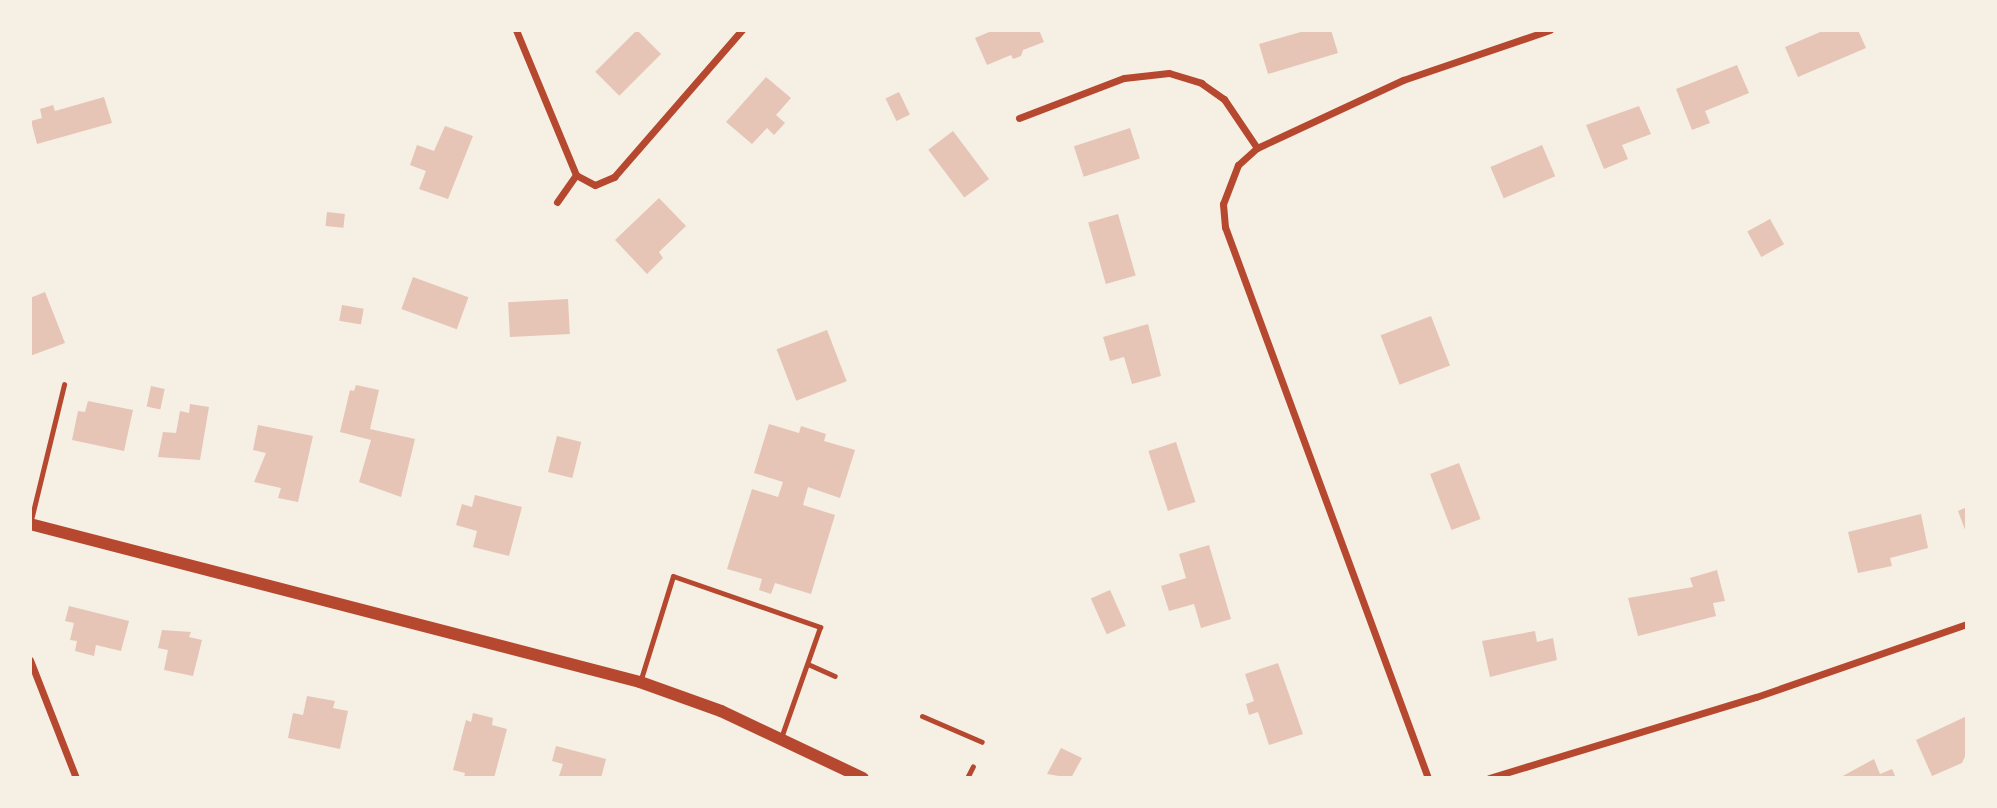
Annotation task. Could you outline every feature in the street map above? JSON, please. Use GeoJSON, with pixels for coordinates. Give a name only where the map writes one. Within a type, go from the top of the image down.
{"type":"FeatureCollection","features":[{"type":"Feature","properties":{"kind":"street"},"geometry":{"type":"LineString","coordinates":[[516,30],[576,175],[595,184],[614,177],[742,30]]}},
{"type":"Feature","properties":{"kind":"street"},"geometry":{"type":"LineString","coordinates":[[1428,778],[1225,227],[1227,184],[1238,165],[1257,148],[1403,80],[1550,30]]}},
{"type":"Feature","properties":{"kind":"street"},"geometry":{"type":"LineString","coordinates":[[1019,118],[1124,78],[1169,73],[1201,83],[1224,99],[1257,148]]}},
{"type":"Feature","properties":{"kind":"street"},"geometry":{"type":"LineString","coordinates":[[557,202],[576,175]]}},
{"type":"Feature","properties":{"kind":"street"},"geometry":{"type":"LineString","coordinates":[[30,524],[640,682],[781,738],[863,778]]}},
{"type":"Feature","properties":{"kind":"street"},"geometry":{"type":"LineString","coordinates":[[1489,778],[1756,697],[1967,624]]}},
{"type":"Feature","properties":{"kind":"street"},"geometry":{"type":"LineString","coordinates":[[30,660],[76,778]]}},
{"type":"Feature","properties":{"kind":"lane"},"geometry":{"type":"LineString","coordinates":[[30,524],[64,384]]}},
{"type":"Feature","properties":{"kind":"lane"},"geometry":{"type":"LineString","coordinates":[[640,682],[673,576],[820,627],[810,665],[781,738]]}},
{"type":"Feature","properties":{"kind":"lane"},"geometry":{"type":"LineString","coordinates":[[810,665],[835,676]]}},
{"type":"Feature","properties":{"kind":"lane"},"geometry":{"type":"LineString","coordinates":[[922,716],[982,742]]}},
{"type":"Feature","properties":{"kind":"lane"},"geometry":{"type":"LineString","coordinates":[[967,778],[973,766]]}},
{"type":"Feature","properties":{"kind":"building"},"geometry":{"type":"Polygon","coordinates":[[[637,30],[661,54],[619,96],[595,72],[637,30]]]}},
{"type":"Feature","properties":{"kind":"building"},"geometry":{"type":"Polygon","coordinates":[[[994,30],[1039,30],[1044,42],[1023,50],[1021,56],[1013,59],[1011,55],[987,65],[975,38],[994,30]]]}},
{"type":"Feature","properties":{"kind":"building"},"geometry":{"type":"Polygon","coordinates":[[[1308,30],[1331,30],[1338,53],[1268,74],[1259,44],[1308,30]]]}},
{"type":"Feature","properties":{"kind":"building"},"geometry":{"type":"Polygon","coordinates":[[[1825,30],[1858,30],[1866,48],[1798,77],[1785,47],[1825,30]]]}},
{"type":"Feature","properties":{"kind":"building"},"geometry":{"type":"Polygon","coordinates":[[[1737,65],[1749,93],[1705,111],[1710,123],[1692,130],[1676,89],[1737,65]]]}},
{"type":"Feature","properties":{"kind":"building"},"geometry":{"type":"Polygon","coordinates":[[[766,77],[791,98],[776,115],[785,123],[774,135],[767,128],[752,144],[726,122],[766,77]]]}},
{"type":"Feature","properties":{"kind":"building"},"geometry":{"type":"Polygon","coordinates":[[[899,92],[910,114],[896,121],[886,99],[899,92]]]}},
{"type":"Feature","properties":{"kind":"building"},"geometry":{"type":"Polygon","coordinates":[[[104,97],[112,123],[37,144],[31,121],[42,118],[40,109],[53,105],[55,111],[104,97]]]}},
{"type":"Feature","properties":{"kind":"building"},"geometry":{"type":"Polygon","coordinates":[[[1639,106],[1651,134],[1622,145],[1628,159],[1604,169],[1586,125],[1639,106]]]}},
{"type":"Feature","properties":{"kind":"building"},"geometry":{"type":"Polygon","coordinates":[[[445,126],[473,136],[448,199],[419,189],[426,171],[410,165],[417,145],[434,151],[445,126]]]}},
{"type":"Feature","properties":{"kind":"building"},"geometry":{"type":"Polygon","coordinates":[[[1130,128],[1140,158],[1084,177],[1074,146],[1130,128]]]}},
{"type":"Feature","properties":{"kind":"building"},"geometry":{"type":"Polygon","coordinates":[[[953,131],[989,179],[964,198],[928,150],[953,131]]]}},
{"type":"Feature","properties":{"kind":"building"},"geometry":{"type":"Polygon","coordinates":[[[1542,145],[1555,176],[1504,198],[1490,167],[1542,145]]]}},
{"type":"Feature","properties":{"kind":"building"},"geometry":{"type":"Polygon","coordinates":[[[659,198],[686,226],[659,252],[663,258],[647,274],[615,240],[659,198]]]}},
{"type":"Feature","properties":{"kind":"building"},"geometry":{"type":"Polygon","coordinates":[[[327,212],[345,214],[343,228],[326,226],[327,212]]]}},
{"type":"Feature","properties":{"kind":"building"},"geometry":{"type":"Polygon","coordinates":[[[1118,214],[1136,276],[1106,284],[1088,223],[1118,214]]]}},
{"type":"Feature","properties":{"kind":"building"},"geometry":{"type":"Polygon","coordinates":[[[1770,219],[1784,244],[1761,257],[1747,232],[1770,219]]]}},
{"type":"Feature","properties":{"kind":"building"},"geometry":{"type":"Polygon","coordinates":[[[413,277],[468,297],[457,329],[401,309],[413,277]]]}},
{"type":"Feature","properties":{"kind":"building"},"geometry":{"type":"Polygon","coordinates":[[[45,292],[65,343],[30,356],[30,298],[45,292]]]}},
{"type":"Feature","properties":{"kind":"building"},"geometry":{"type":"Polygon","coordinates":[[[568,299],[570,334],[510,337],[508,302],[568,299]]]}},
{"type":"Feature","properties":{"kind":"building"},"geometry":{"type":"Polygon","coordinates":[[[342,305],[364,309],[361,325],[339,321],[342,305]]]}},
{"type":"Feature","properties":{"kind":"building"},"geometry":{"type":"Polygon","coordinates":[[[1431,316],[1450,365],[1400,385],[1381,335],[1431,316]]]}},
{"type":"Feature","properties":{"kind":"building"},"geometry":{"type":"Polygon","coordinates":[[[1148,324],[1161,376],[1132,384],[1124,357],[1110,361],[1103,337],[1148,324]]]}},
{"type":"Feature","properties":{"kind":"building"},"geometry":{"type":"Polygon","coordinates":[[[827,330],[847,381],[796,401],[777,349],[827,330]]]}},
{"type":"Feature","properties":{"kind":"building"},"geometry":{"type":"Polygon","coordinates":[[[356,385],[379,390],[370,429],[415,439],[401,497],[359,482],[371,440],[340,432],[350,390],[354,391],[356,385]]]}},
{"type":"Feature","properties":{"kind":"building"},"geometry":{"type":"Polygon","coordinates":[[[151,386],[165,389],[160,409],[147,407],[151,386]]]}},
{"type":"Feature","properties":{"kind":"building"},"geometry":{"type":"Polygon","coordinates":[[[88,401],[133,410],[124,451],[72,440],[78,411],[85,412],[88,401]]]}},
{"type":"Feature","properties":{"kind":"building"},"geometry":{"type":"Polygon","coordinates":[[[190,404],[209,407],[200,460],[158,457],[163,432],[176,433],[180,411],[189,413],[190,404]]]}},
{"type":"Feature","properties":{"kind":"building"},"geometry":{"type":"Polygon","coordinates":[[[769,424],[799,433],[801,426],[826,434],[824,441],[855,450],[840,498],[808,487],[803,505],[835,515],[811,594],[775,583],[771,594],[759,590],[762,579],[727,569],[752,489],[778,497],[783,482],[754,473],[769,424]]]}},
{"type":"Feature","properties":{"kind":"building"},"geometry":{"type":"Polygon","coordinates":[[[258,425],[313,436],[298,502],[278,498],[281,488],[254,482],[266,453],[253,450],[258,425]]]}},
{"type":"Feature","properties":{"kind":"building"},"geometry":{"type":"Polygon","coordinates":[[[557,436],[581,442],[572,478],[548,472],[557,436]]]}},
{"type":"Feature","properties":{"kind":"building"},"geometry":{"type":"Polygon","coordinates":[[[1176,442],[1195,502],[1168,511],[1148,451],[1176,442]]]}},
{"type":"Feature","properties":{"kind":"building"},"geometry":{"type":"Polygon","coordinates":[[[1459,463],[1481,519],[1452,530],[1430,474],[1459,463]]]}},
{"type":"Feature","properties":{"kind":"building"},"geometry":{"type":"Polygon","coordinates":[[[475,495],[522,507],[509,556],[473,547],[477,531],[456,525],[462,504],[472,507],[475,495]]]}},
{"type":"Feature","properties":{"kind":"building"},"geometry":{"type":"Polygon","coordinates":[[[1967,507],[1967,535],[1958,511],[1967,507]]]}},
{"type":"Feature","properties":{"kind":"building"},"geometry":{"type":"Polygon","coordinates":[[[1921,514],[1928,548],[1890,558],[1892,566],[1858,573],[1848,532],[1921,514]]]}},
{"type":"Feature","properties":{"kind":"building"},"geometry":{"type":"Polygon","coordinates":[[[1209,545],[1231,619],[1201,628],[1194,604],[1169,611],[1161,586],[1186,578],[1179,554],[1209,545]]]}},
{"type":"Feature","properties":{"kind":"building"},"geometry":{"type":"Polygon","coordinates":[[[1717,570],[1725,601],[1713,603],[1716,616],[1638,636],[1628,598],[1693,587],[1690,578],[1717,570]]]}},
{"type":"Feature","properties":{"kind":"building"},"geometry":{"type":"Polygon","coordinates":[[[1110,590],[1126,626],[1107,634],[1091,599],[1110,590]]]}},
{"type":"Feature","properties":{"kind":"building"},"geometry":{"type":"Polygon","coordinates":[[[69,606],[129,621],[121,651],[96,645],[94,656],[75,651],[77,641],[70,640],[74,623],[65,621],[69,606]]]}},
{"type":"Feature","properties":{"kind":"building"},"geometry":{"type":"Polygon","coordinates":[[[162,630],[191,632],[189,637],[202,640],[193,676],[164,670],[168,650],[158,648],[162,630]]]}},
{"type":"Feature","properties":{"kind":"building"},"geometry":{"type":"Polygon","coordinates":[[[1535,631],[1537,642],[1553,638],[1557,660],[1490,677],[1482,641],[1535,631]]]}},
{"type":"Feature","properties":{"kind":"building"},"geometry":{"type":"Polygon","coordinates":[[[1278,663],[1303,734],[1269,745],[1258,712],[1249,715],[1246,704],[1254,701],[1245,674],[1278,663]]]}},
{"type":"Feature","properties":{"kind":"building"},"geometry":{"type":"Polygon","coordinates":[[[307,696],[335,701],[333,708],[348,711],[340,749],[288,738],[293,713],[303,715],[307,696]]]}},
{"type":"Feature","properties":{"kind":"building"},"geometry":{"type":"Polygon","coordinates":[[[473,713],[493,718],[492,725],[507,729],[494,778],[464,778],[465,773],[453,770],[466,720],[471,722],[473,713]]]}},
{"type":"Feature","properties":{"kind":"building"},"geometry":{"type":"Polygon","coordinates":[[[1967,716],[1967,752],[1962,763],[1932,776],[1916,740],[1967,716]]]}},
{"type":"Feature","properties":{"kind":"building"},"geometry":{"type":"Polygon","coordinates":[[[556,746],[606,759],[601,778],[559,776],[563,764],[552,761],[556,746]]]}},
{"type":"Feature","properties":{"kind":"building"},"geometry":{"type":"Polygon","coordinates":[[[1061,748],[1082,758],[1071,778],[1047,774],[1061,748]]]}},
{"type":"Feature","properties":{"kind":"building"},"geometry":{"type":"Polygon","coordinates":[[[1874,759],[1880,774],[1892,769],[1896,778],[1839,778],[1874,759]]]}}]}
